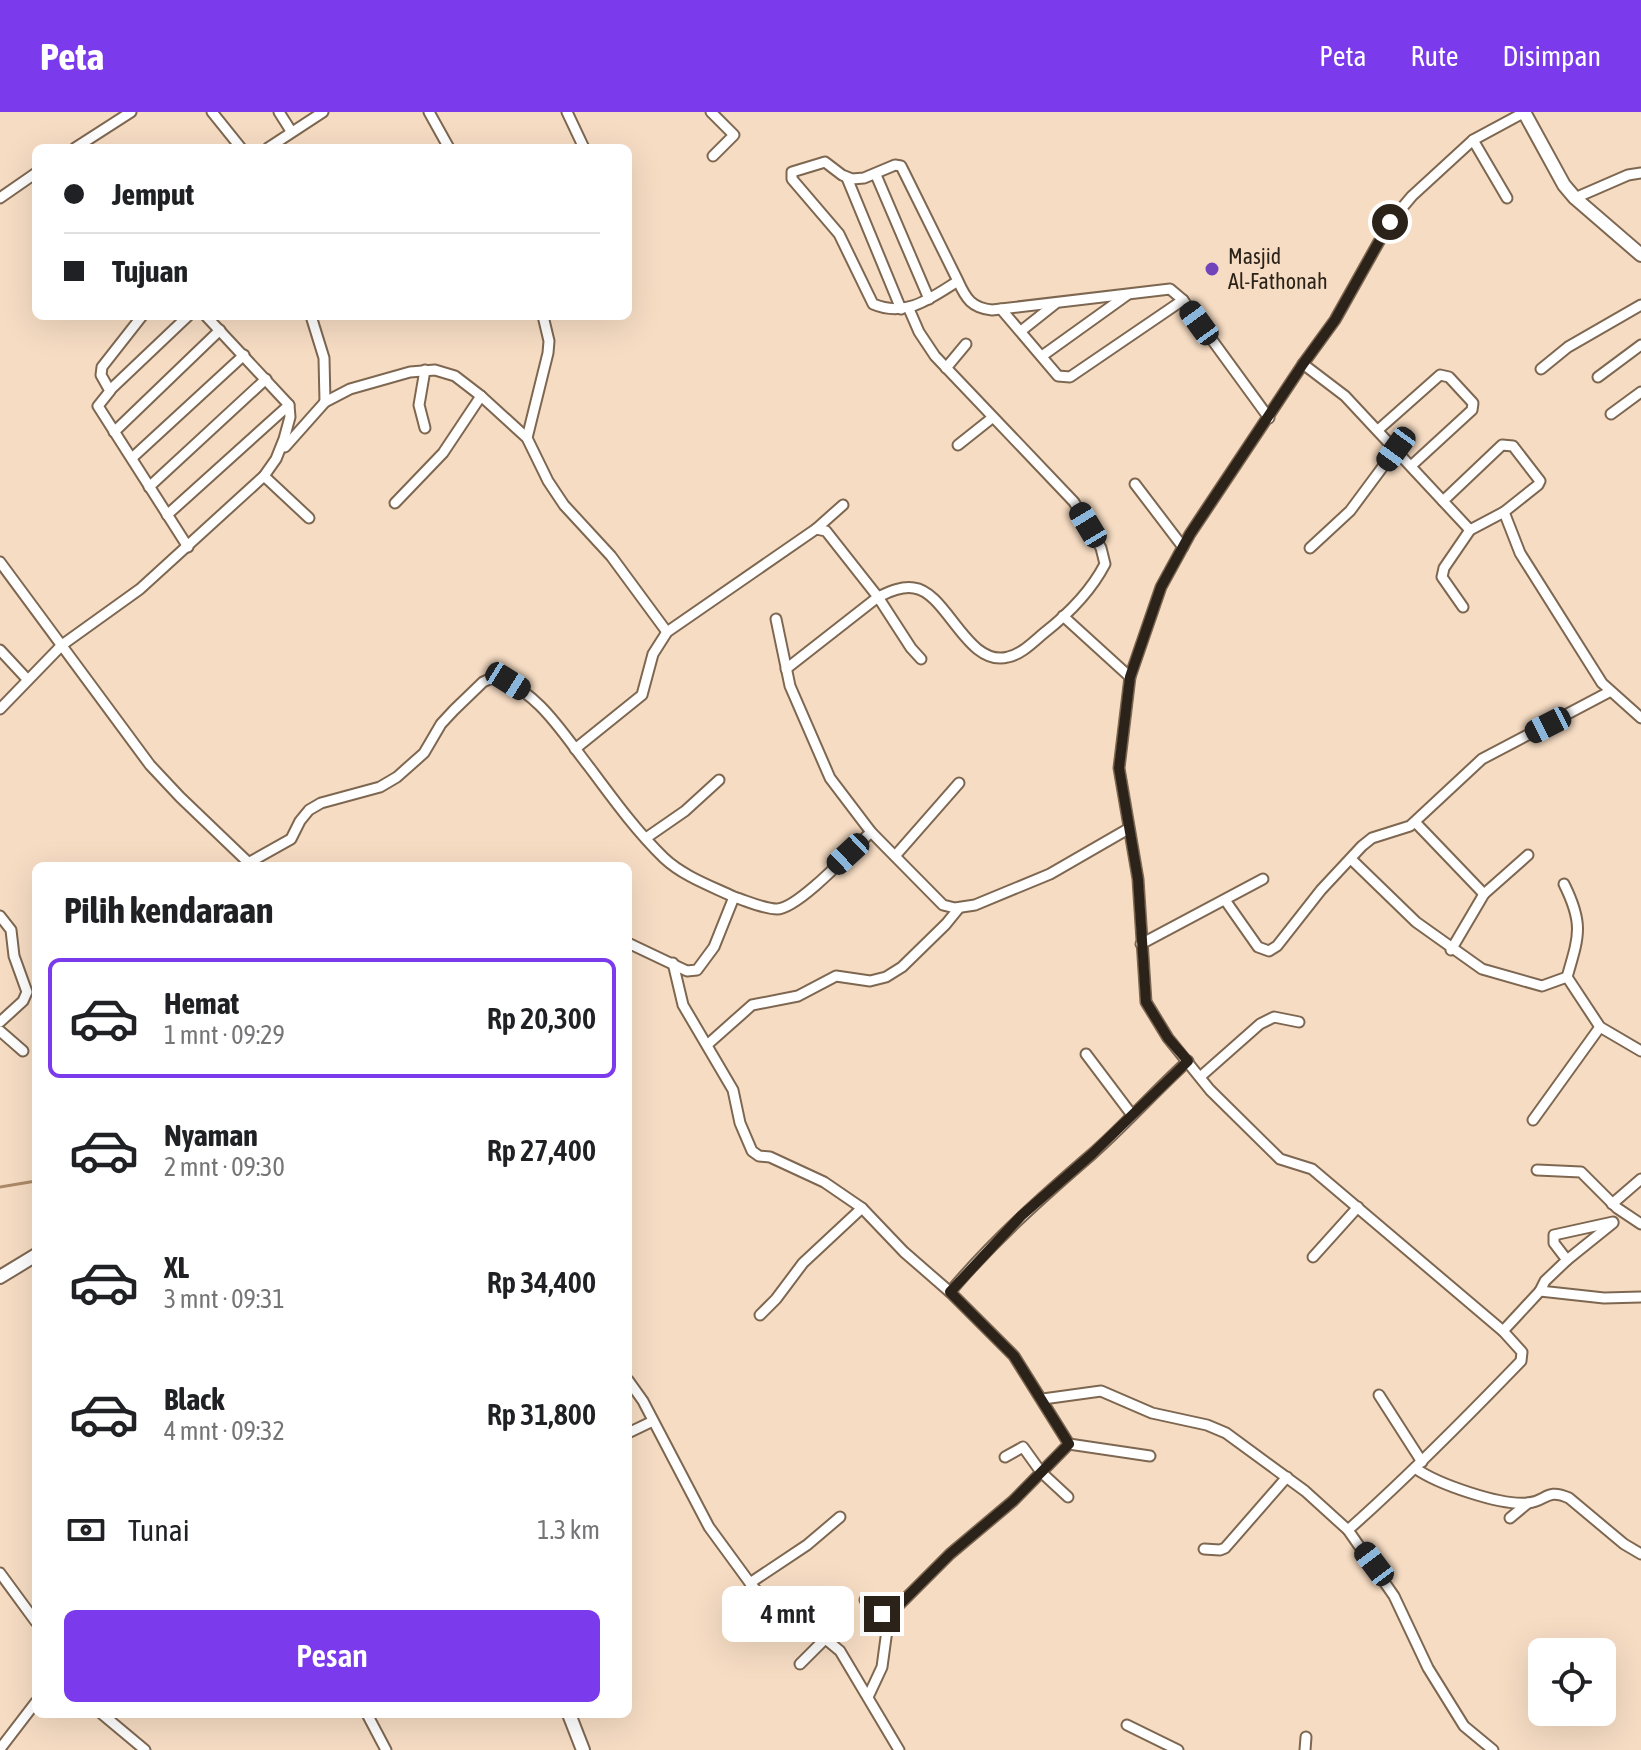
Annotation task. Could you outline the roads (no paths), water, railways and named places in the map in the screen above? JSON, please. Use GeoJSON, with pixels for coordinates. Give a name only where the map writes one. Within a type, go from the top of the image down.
{"type":"FeatureCollection","features":[{"type":"Feature","properties":{"kind":"street"},"geometry":{"type":"LineString","coordinates":[[81,144],[131,112]]}},
{"type":"Feature","properties":{"kind":"street"},"geometry":{"type":"LineString","coordinates":[[212,112],[238,144]]}},
{"type":"Feature","properties":{"kind":"street"},"geometry":{"type":"LineString","coordinates":[[279,112],[291,131]]}},
{"type":"Feature","properties":{"kind":"street"},"geometry":{"type":"LineString","coordinates":[[273,144],[323,112]]}},
{"type":"Feature","properties":{"kind":"street"},"geometry":{"type":"LineString","coordinates":[[429,112],[447,144]]}},
{"type":"Feature","properties":{"kind":"street"},"geometry":{"type":"LineString","coordinates":[[567,112],[582,144]]}},
{"type":"Feature","properties":{"kind":"street"},"geometry":{"type":"LineString","coordinates":[[711,112],[734,135],[713,156]]}},
{"type":"Feature","properties":{"kind":"street"},"geometry":{"type":"LineString","coordinates":[[1348,1530],[1418,1465],[1521,1361],[1522,1352],[1503,1331],[1312,1169],[1280,1159],[1200,1077],[1162,1029],[1146,1002],[1138,879],[1119,768],[1130,677],[1161,587],[1183,547],[1344,307],[1390,222],[1412,196],[1473,140],[1524,112],[1556,173],[1575,198],[1641,255]]}},
{"type":"Feature","properties":{"kind":"street"},"geometry":{"type":"LineString","coordinates":[[1473,140],[1507,198]]}},
{"type":"Feature","properties":{"kind":"street"},"geometry":{"type":"LineString","coordinates":[[786,669],[878,597],[903,588],[922,590],[978,651],[993,659],[1008,658],[1019,653],[1063,616],[1099,576],[1105,564],[1101,548],[1074,502],[946,368],[919,332],[905,309],[847,178],[825,162],[814,163],[791,173],[792,179],[839,234],[870,300],[879,306],[905,309],[958,281]]}},
{"type":"Feature","properties":{"kind":"street"},"geometry":{"type":"LineString","coordinates":[[847,178],[876,175],[895,165],[901,166],[973,306],[992,310],[1170,289],[1183,300],[1269,418]]}},
{"type":"Feature","properties":{"kind":"street"},"geometry":{"type":"LineString","coordinates":[[1575,198],[1628,175],[1641,173]]}},
{"type":"Feature","properties":{"kind":"street"},"geometry":{"type":"LineString","coordinates":[[876,175],[929,299]]}},
{"type":"Feature","properties":{"kind":"street"},"geometry":{"type":"LineString","coordinates":[[0,198],[32,176]]}},
{"type":"Feature","properties":{"kind":"street"},"geometry":{"type":"LineString","coordinates":[[1042,356],[1130,293]]}},
{"type":"Feature","properties":{"kind":"street"},"geometry":{"type":"LineString","coordinates":[[1001,309],[1058,376],[1070,377],[1183,300]]}},
{"type":"Feature","properties":{"kind":"street"},"geometry":{"type":"LineString","coordinates":[[1021,331],[1058,302]]}},
{"type":"Feature","properties":{"kind":"street"},"geometry":{"type":"LineString","coordinates":[[1541,369],[1568,347],[1641,305]]}},
{"type":"Feature","properties":{"kind":"street"},"geometry":{"type":"LineString","coordinates":[[110,390],[100,369],[139,320]]}},
{"type":"Feature","properties":{"kind":"street"},"geometry":{"type":"LineString","coordinates":[[184,320],[110,390],[98,406],[188,547]]}},
{"type":"Feature","properties":{"kind":"street"},"geometry":{"type":"LineString","coordinates":[[210,320],[289,405],[288,425],[276,459]]}},
{"type":"Feature","properties":{"kind":"street"},"geometry":{"type":"LineString","coordinates":[[312,320],[324,358],[325,402]]}},
{"type":"Feature","properties":{"kind":"street"},"geometry":{"type":"LineString","coordinates":[[527,438],[548,353],[548,330],[544,320]]}},
{"type":"Feature","properties":{"kind":"street"},"geometry":{"type":"LineString","coordinates":[[114,432],[220,330]]}},
{"type":"Feature","properties":{"kind":"street"},"geometry":{"type":"LineString","coordinates":[[946,368],[966,344]]}},
{"type":"Feature","properties":{"kind":"street"},"geometry":{"type":"LineString","coordinates":[[1598,377],[1641,345]]}},
{"type":"Feature","properties":{"kind":"street"},"geometry":{"type":"LineString","coordinates":[[132,458],[244,355]]}},
{"type":"Feature","properties":{"kind":"street"},"geometry":{"type":"LineString","coordinates":[[1303,364],[1345,396],[1470,530]]}},
{"type":"Feature","properties":{"kind":"street"},"geometry":{"type":"LineString","coordinates":[[425,370],[419,405],[425,428]]}},
{"type":"Feature","properties":{"kind":"street"},"geometry":{"type":"LineString","coordinates":[[0,709],[62,645],[119,605],[188,547],[264,476],[325,402],[367,383],[425,370],[448,372],[481,396],[527,438],[548,481],[564,505],[611,556],[667,632]]}},
{"type":"Feature","properties":{"kind":"street"},"geometry":{"type":"LineString","coordinates":[[1378,430],[1440,375],[1449,377],[1473,403],[1472,410],[1411,466]]}},
{"type":"Feature","properties":{"kind":"street"},"geometry":{"type":"LineString","coordinates":[[149,487],[266,379]]}},
{"type":"Feature","properties":{"kind":"street"},"geometry":{"type":"LineString","coordinates":[[1611,414],[1641,392]]}},
{"type":"Feature","properties":{"kind":"street"},"geometry":{"type":"LineString","coordinates":[[395,503],[443,453],[481,396]]}},
{"type":"Feature","properties":{"kind":"street"},"geometry":{"type":"LineString","coordinates":[[167,515],[289,405]]}},
{"type":"Feature","properties":{"kind":"street"},"geometry":{"type":"LineString","coordinates":[[958,445],[992,418]]}},
{"type":"Feature","properties":{"kind":"street"},"geometry":{"type":"LineString","coordinates":[[1443,501],[1502,445],[1513,446],[1540,477],[1538,485],[1504,512],[1470,530],[1442,574],[1463,607]]}},
{"type":"Feature","properties":{"kind":"street"},"geometry":{"type":"LineString","coordinates":[[1310,548],[1350,511],[1396,449]]}},
{"type":"Feature","properties":{"kind":"street"},"geometry":{"type":"LineString","coordinates":[[264,476],[309,518]]}},
{"type":"Feature","properties":{"kind":"street"},"geometry":{"type":"LineString","coordinates":[[1135,484],[1183,547]]}},
{"type":"Feature","properties":{"kind":"street"},"geometry":{"type":"LineString","coordinates":[[575,749],[642,695],[653,654],[667,632],[816,529],[843,505]]}},
{"type":"Feature","properties":{"kind":"street"},"geometry":{"type":"LineString","coordinates":[[1504,512],[1520,553],[1609,692],[1641,718]]}},
{"type":"Feature","properties":{"kind":"street"},"geometry":{"type":"LineString","coordinates":[[816,529],[826,531],[878,597],[921,659]]}},
{"type":"Feature","properties":{"kind":"street"},"geometry":{"type":"LineString","coordinates":[[0,562],[165,782],[249,862]]}},
{"type":"Feature","properties":{"kind":"street"},"geometry":{"type":"LineString","coordinates":[[1063,616],[1130,677]]}},
{"type":"Feature","properties":{"kind":"street"},"geometry":{"type":"LineString","coordinates":[[776,619],[790,686],[830,778],[871,832],[943,905],[959,908],[975,905],[1050,874],[1128,829]]}},
{"type":"Feature","properties":{"kind":"street"},"geometry":{"type":"LineString","coordinates":[[0,650],[27,679]]}},
{"type":"Feature","properties":{"kind":"street"},"geometry":{"type":"LineString","coordinates":[[254,862],[291,839],[309,810],[334,797],[380,787],[397,777],[424,753],[448,717],[483,682],[494,677],[523,690],[552,717],[646,838],[675,867],[734,897],[776,909],[788,907],[871,832]]}},
{"type":"Feature","properties":{"kind":"street"},"geometry":{"type":"LineString","coordinates":[[1225,900],[1258,947],[1269,951],[1277,946],[1321,890],[1372,838],[1410,826],[1482,759],[1609,692]]}},
{"type":"Feature","properties":{"kind":"street"},"geometry":{"type":"LineString","coordinates":[[646,838],[685,811],[719,780]]}},
{"type":"Feature","properties":{"kind":"street"},"geometry":{"type":"LineString","coordinates":[[895,856],[959,783]]}},
{"type":"Feature","properties":{"kind":"street"},"geometry":{"type":"LineString","coordinates":[[1415,822],[1484,894]]}},
{"type":"Feature","properties":{"kind":"street"},"geometry":{"type":"LineString","coordinates":[[1451,950],[1484,894],[1528,855]]}},
{"type":"Feature","properties":{"kind":"street"},"geometry":{"type":"LineString","coordinates":[[1351,859],[1416,922],[1451,950],[1487,971],[1534,985],[1549,986],[1567,977]]}},
{"type":"Feature","properties":{"kind":"street"},"geometry":{"type":"LineString","coordinates":[[1141,944],[1263,879]]}},
{"type":"Feature","properties":{"kind":"street"},"geometry":{"type":"LineString","coordinates":[[1564,884],[1579,930],[1567,977],[1600,1027],[1641,1051]]}},
{"type":"Feature","properties":{"kind":"street"},"geometry":{"type":"LineString","coordinates":[[632,945],[687,971],[697,970],[714,947],[734,897]]}},
{"type":"Feature","properties":{"kind":"street"},"geometry":{"type":"LineString","coordinates":[[707,1045],[752,1005],[798,996],[836,976],[870,981],[886,977],[902,967],[959,908]]}},
{"type":"Feature","properties":{"kind":"street"},"geometry":{"type":"LineString","coordinates":[[0,916],[11,930],[14,956],[27,992],[23,1001],[0,1022]]}},
{"type":"Feature","properties":{"kind":"street"},"geometry":{"type":"LineString","coordinates":[[673,963],[683,1005],[733,1090],[740,1123],[754,1152],[824,1182],[862,1208],[1014,1356],[1069,1444]]}},
{"type":"Feature","properties":{"kind":"street"},"geometry":{"type":"LineString","coordinates":[[1200,1077],[1260,1024],[1274,1017],[1299,1022]]}},
{"type":"Feature","properties":{"kind":"street"},"geometry":{"type":"LineString","coordinates":[[1533,1120],[1600,1027]]}},
{"type":"Feature","properties":{"kind":"street"},"geometry":{"type":"LineString","coordinates":[[0,1031],[23,1051]]}},
{"type":"Feature","properties":{"kind":"street"},"geometry":{"type":"LineString","coordinates":[[1086,1054],[1132,1115]]}},
{"type":"Feature","properties":{"kind":"street"},"geometry":{"type":"LineString","coordinates":[[950,1292],[1021,1216],[1092,1154],[1188,1061]]}},
{"type":"Feature","properties":{"kind":"street"},"geometry":{"type":"LineString","coordinates":[[1537,1170],[1581,1172],[1612,1204],[1641,1224]]}},
{"type":"Feature","properties":{"kind":"street"},"geometry":{"type":"LineString","coordinates":[[1612,1204],[1641,1179]]}},
{"type":"Feature","properties":{"kind":"street"},"geometry":{"type":"LineString","coordinates":[[1313,1257],[1358,1207]]}},
{"type":"Feature","properties":{"kind":"street"},"geometry":{"type":"LineString","coordinates":[[760,1315],[803,1263],[862,1208]]}},
{"type":"Feature","properties":{"kind":"street"},"geometry":{"type":"LineString","coordinates":[[1503,1331],[1540,1291],[1545,1281],[1625,1213]]}},
{"type":"Feature","properties":{"kind":"street"},"geometry":{"type":"LineString","coordinates":[[1567,1260],[1554,1243],[1554,1235],[1613,1222]]}},
{"type":"Feature","properties":{"kind":"street"},"geometry":{"type":"LineString","coordinates":[[0,1277],[32,1257]]}},
{"type":"Feature","properties":{"kind":"street"},"geometry":{"type":"LineString","coordinates":[[1540,1291],[1604,1298],[1641,1297]]}},
{"type":"Feature","properties":{"kind":"street"},"geometry":{"type":"LineString","coordinates":[[632,1387],[709,1527],[750,1583],[777,1615],[816,1631],[840,1651],[899,1750]]}},
{"type":"Feature","properties":{"kind":"street"},"geometry":{"type":"LineString","coordinates":[[1043,1399],[1101,1391],[1152,1413],[1207,1425],[1226,1433],[1287,1477],[1348,1530],[1394,1596],[1428,1668],[1464,1726],[1493,1750]]}},
{"type":"Feature","properties":{"kind":"street"},"geometry":{"type":"LineString","coordinates":[[1379,1395],[1418,1465],[1447,1486],[1511,1502],[1528,1503]]}},
{"type":"Feature","properties":{"kind":"street"},"geometry":{"type":"LineString","coordinates":[[632,1431],[653,1421]]}},
{"type":"Feature","properties":{"kind":"street"},"geometry":{"type":"LineString","coordinates":[[1069,1444],[1150,1456]]}},
{"type":"Feature","properties":{"kind":"street"},"geometry":{"type":"LineString","coordinates":[[868,1697],[882,1667],[889,1615],[950,1554],[1013,1501],[1069,1444]]}},
{"type":"Feature","properties":{"kind":"street"},"geometry":{"type":"LineString","coordinates":[[1005,1457],[1023,1447],[1041,1472],[1068,1497]]}},
{"type":"Feature","properties":{"kind":"street"},"geometry":{"type":"LineString","coordinates":[[1204,1549],[1225,1548],[1287,1477]]}},
{"type":"Feature","properties":{"kind":"street"},"geometry":{"type":"LineString","coordinates":[[1510,1518],[1528,1503],[1548,1494],[1558,1494],[1569,1498],[1624,1544],[1641,1554]]}},
{"type":"Feature","properties":{"kind":"street"},"geometry":{"type":"LineString","coordinates":[[750,1583],[807,1545],[840,1517]]}},
{"type":"Feature","properties":{"kind":"street"},"geometry":{"type":"LineString","coordinates":[[0,1573],[32,1617]]}},
{"type":"Feature","properties":{"kind":"street"},"geometry":{"type":"LineString","coordinates":[[865,1600],[882,1614],[889,1615]]}},
{"type":"Feature","properties":{"kind":"street"},"geometry":{"type":"LineString","coordinates":[[816,1631],[835,1606]]}},
{"type":"Feature","properties":{"kind":"street"},"geometry":{"type":"LineString","coordinates":[[800,1664],[825,1639]]}},
{"type":"Feature","properties":{"kind":"street"},"geometry":{"type":"LineString","coordinates":[[0,1749],[32,1707]]}},
{"type":"Feature","properties":{"kind":"street"},"geometry":{"type":"LineString","coordinates":[[107,1718],[145,1750]]}},
{"type":"Feature","properties":{"kind":"street"},"geometry":{"type":"LineString","coordinates":[[369,1718],[386,1750]]}},
{"type":"Feature","properties":{"kind":"street"},"geometry":{"type":"LineString","coordinates":[[571,1718],[583,1750]]}},
{"type":"Feature","properties":{"kind":"street"},"geometry":{"type":"LineString","coordinates":[[1127,1725],[1178,1750]]}},
{"type":"Feature","properties":{"kind":"street"},"geometry":{"type":"LineString","coordinates":[[1305,1750],[1306,1737]]}},
{"type":"Feature","properties":{"kind":"waterway"},"geometry":{"type":"LineString","coordinates":[[0,1187],[32,1182]]}},
{"type":"Feature","properties":{"kind":"place","name":"Masjid Al-Fathonah"},"geometry":{"type":"Point","coordinates":[1212,269]}}]}
